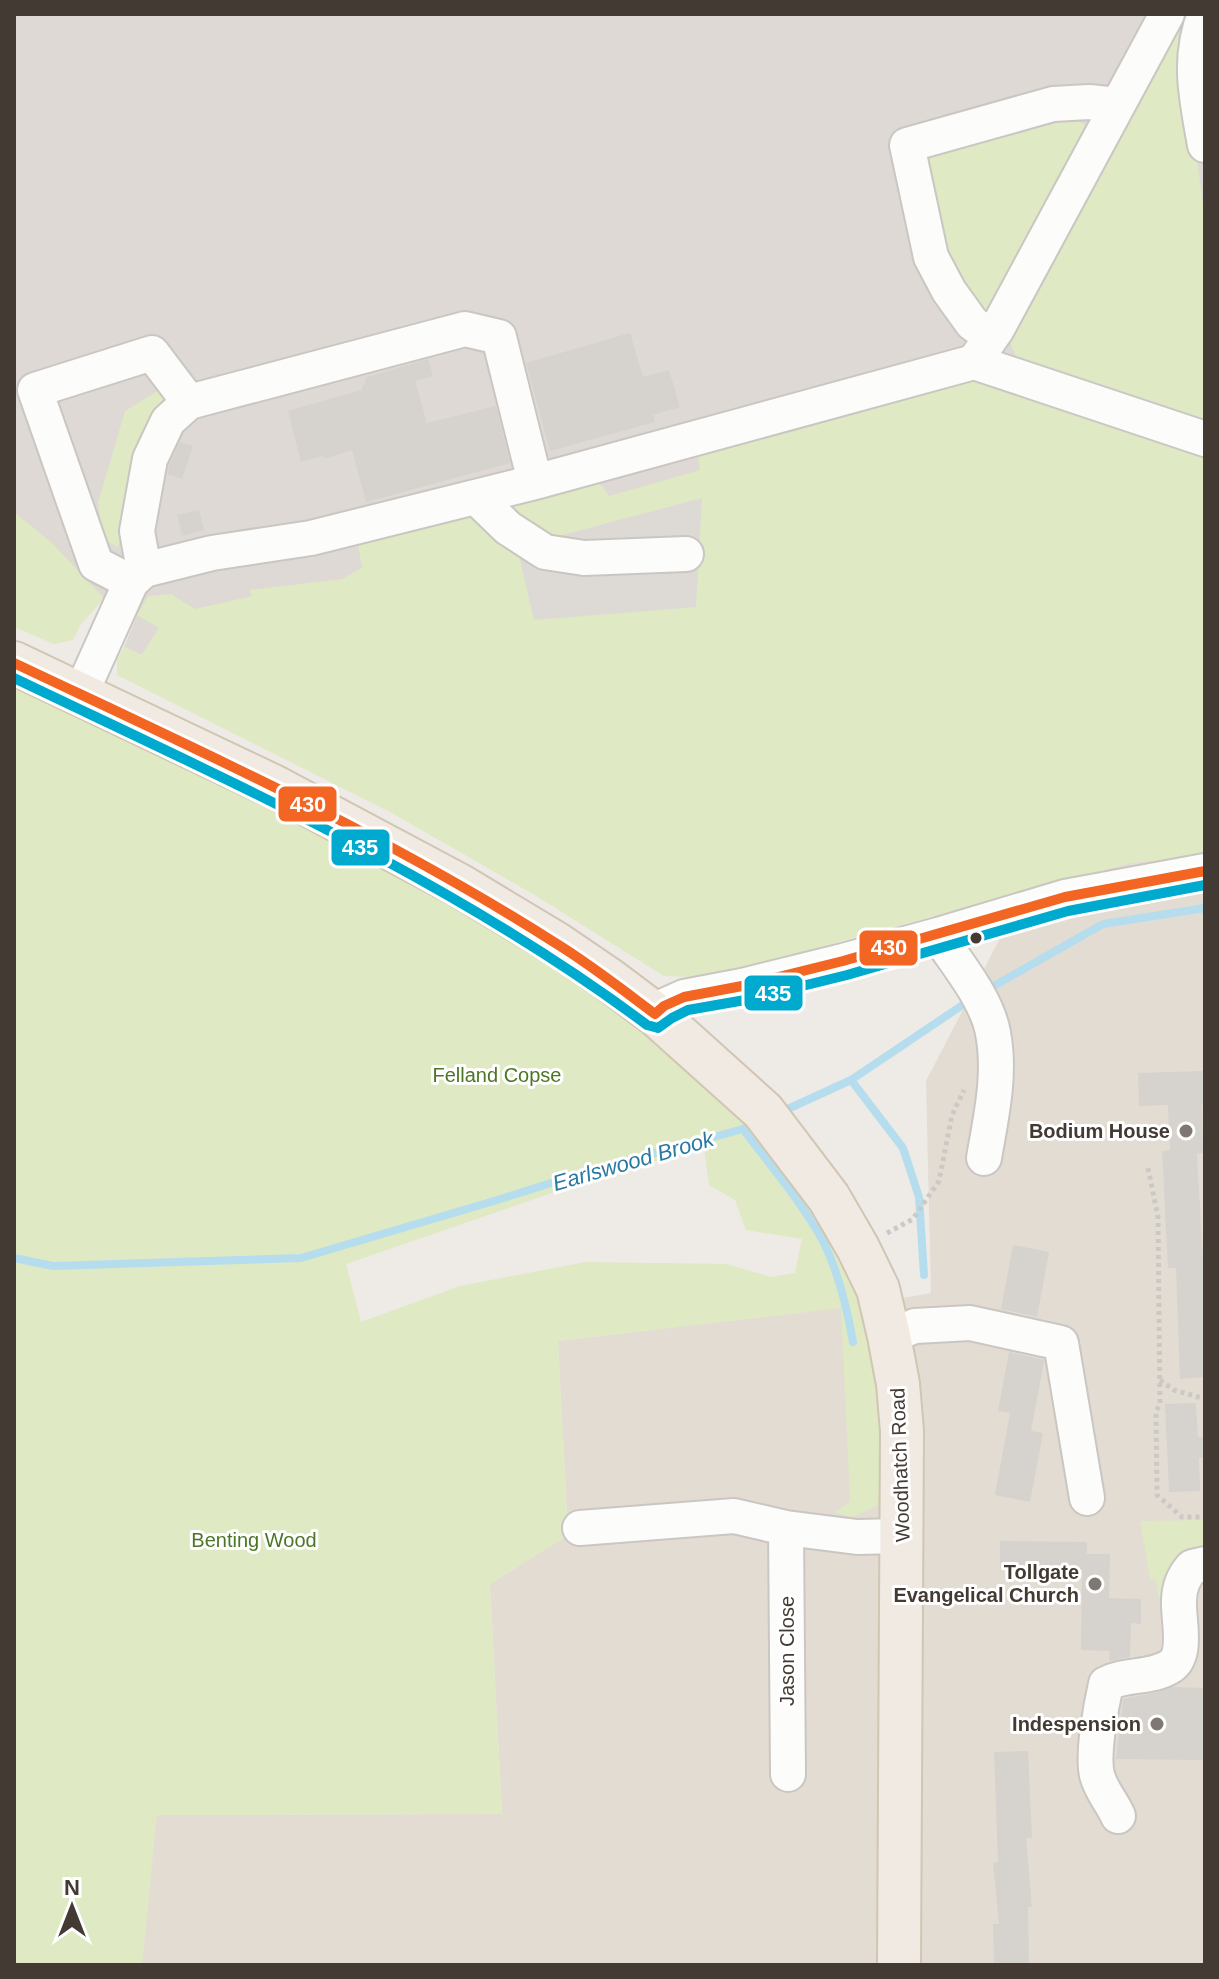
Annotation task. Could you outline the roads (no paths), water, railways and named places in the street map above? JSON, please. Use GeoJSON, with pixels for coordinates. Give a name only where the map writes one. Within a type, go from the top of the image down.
{"type":"FeatureCollection","features":[{"type":"Feature","properties":{"kind":"main road","name":"Woodhatch Road"},"geometry":{"type":"LineString","coordinates":[[14,663],[275,787],[459,885],[557,944],[655,1014],[773,1124],[829,1198],[878,1289],[898,1384],[902,1431],[899,1965]]}},
{"type":"Feature","properties":{"kind":"street"},"geometry":{"type":"LineString","coordinates":[[983,350],[1167,14]]}},
{"type":"Feature","properties":{"kind":"street"},"geometry":{"type":"LineString","coordinates":[[1205,14],[1198,32],[1193,80],[1205,145]]}},
{"type":"Feature","properties":{"kind":"street"},"geometry":{"type":"LineString","coordinates":[[983,350],[972,323],[949,291],[931,257],[907,145],[1053,104],[1089,102],[1118,105]]}},
{"type":"Feature","properties":{"kind":"street"},"geometry":{"type":"LineString","coordinates":[[81,693],[138,576],[137,531],[150,459],[168,421],[189,402],[465,329],[499,337],[535,482]]}},
{"type":"Feature","properties":{"kind":"street"},"geometry":{"type":"LineString","coordinates":[[189,402],[152,353],[35,390],[96,564],[138,576],[212,553],[311,538],[535,482],[983,350],[1205,439]]}},
{"type":"Feature","properties":{"kind":"street"},"geometry":{"type":"LineString","coordinates":[[476,497],[508,528],[545,552],[584,558],[686,554]]}},
{"type":"Feature","properties":{"kind":"street"},"geometry":{"type":"LineString","coordinates":[[655,1014],[684,997],[938,935],[1065,897],[1205,871]]}},
{"type":"Feature","properties":{"kind":"street"},"geometry":{"type":"LineString","coordinates":[[938,935],[978,997],[993,1032],[996,1078],[984,1158]]}},
{"type":"Feature","properties":{"kind":"street"},"geometry":{"type":"LineString","coordinates":[[889,1336],[915,1326],[970,1323],[1061,1343],[1087,1498]]}},
{"type":"Feature","properties":{"kind":"street"},"geometry":{"type":"LineString","coordinates":[[580,1528],[734,1516],[786,1528],[857,1537],[902,1536]]}},
{"type":"Feature","properties":{"kind":"street","name":"Jason Close"},"geometry":{"type":"LineString","coordinates":[[786,1528],[788,1774]]}},
{"type":"Feature","properties":{"kind":"street"},"geometry":{"type":"LineString","coordinates":[[1118,1816],[1097,1773],[1100,1712],[1106,1684],[1115,1679],[1163,1671],[1176,1663],[1180,1654],[1180,1591],[1192,1567],[1205,1564]]}},
{"type":"Feature","properties":{"kind":"waterway","name":"Earlswood Brook"},"geometry":{"type":"LineString","coordinates":[[985,991],[1103,924],[1205,908]]}},
{"type":"Feature","properties":{"kind":"waterway","name":"Earlswood Brook"},"geometry":{"type":"LineString","coordinates":[[779,1113],[851,1080],[973,998]]}},
{"type":"Feature","properties":{"kind":"waterway"},"geometry":{"type":"LineString","coordinates":[[851,1080],[903,1148],[919,1197],[924,1275]]}},
{"type":"Feature","properties":{"kind":"waterway","name":"Earlswood Brook"},"geometry":{"type":"LineString","coordinates":[[14,1258],[53,1266],[301,1258],[755,1123]]}},
{"type":"Feature","properties":{"kind":"waterway"},"geometry":{"type":"LineString","coordinates":[[743,1129],[795,1197],[823,1241],[842,1291],[853,1342]]}},
{"type":"Feature","properties":{"kind":"place","name":"Bodium House"},"geometry":{"type":"Point","coordinates":[1186,1131]}},
{"type":"Feature","properties":{"kind":"place","name":"Tollgate Evangelical Church"},"geometry":{"type":"Point","coordinates":[1095,1584]}},
{"type":"Feature","properties":{"kind":"place","name":"Indespension"},"geometry":{"type":"Point","coordinates":[1157,1724]}},
{"type":"Feature","properties":{"kind":"park label","name":"Felland Copse"},"geometry":{"type":"Point","coordinates":[497,1075]}},
{"type":"Feature","properties":{"kind":"park label","name":"Benting Wood"},"geometry":{"type":"Point","coordinates":[254,1540]}}]}
